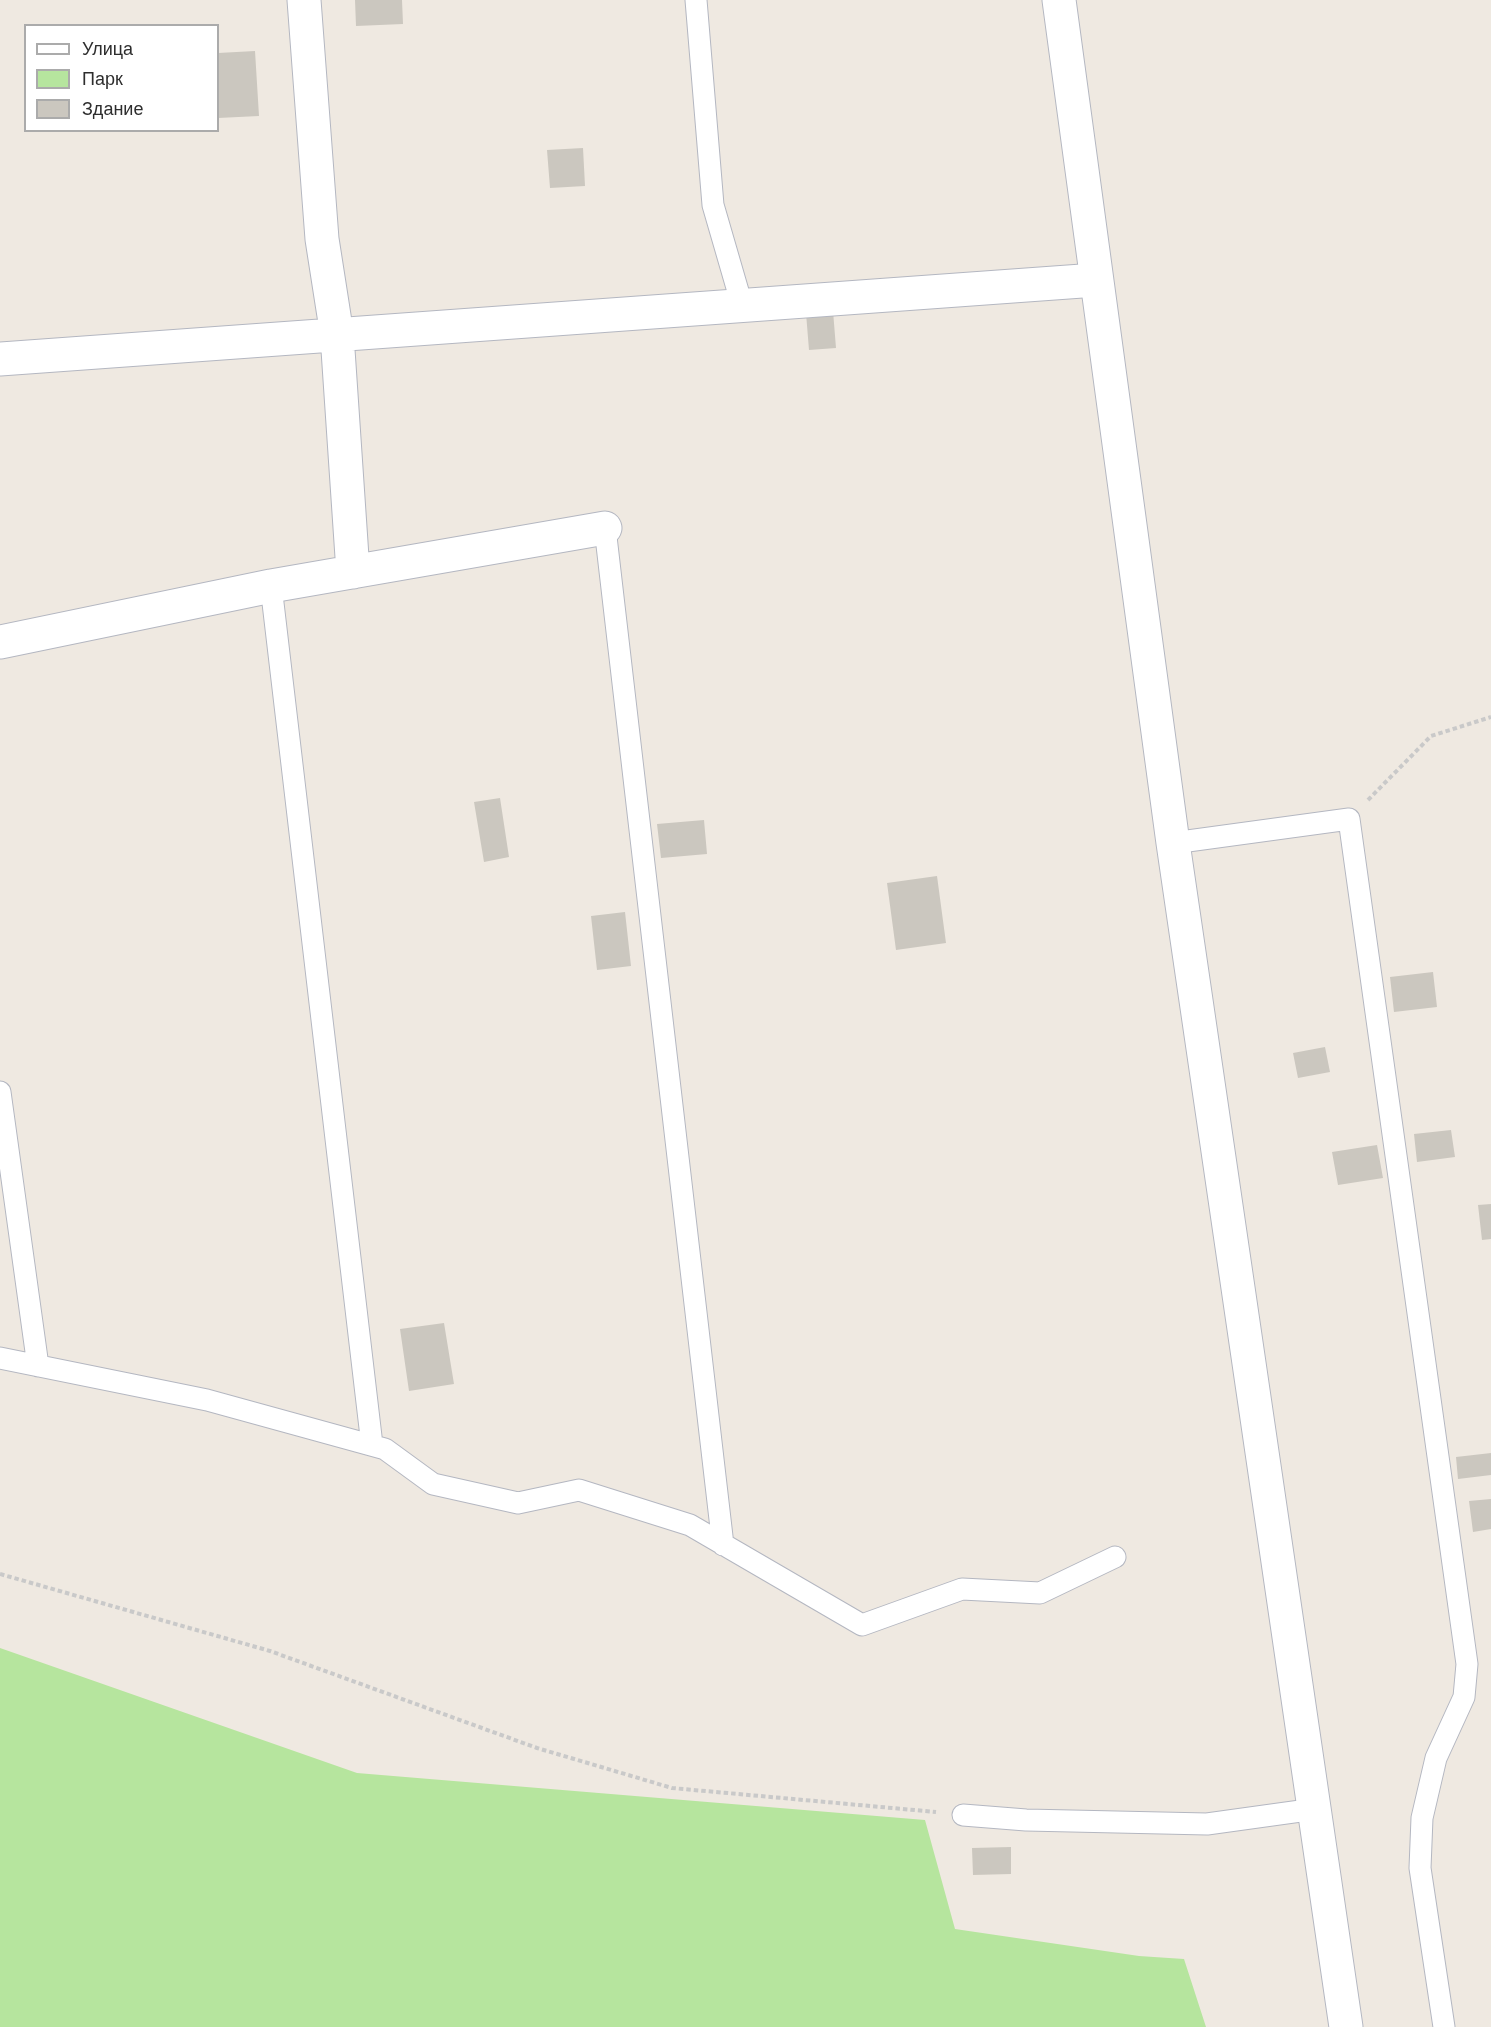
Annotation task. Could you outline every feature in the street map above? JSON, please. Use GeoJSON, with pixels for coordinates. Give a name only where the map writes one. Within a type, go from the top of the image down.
{"type":"FeatureCollection","features":[{"type":"Feature","properties":{"kind":"street"},"geometry":{"type":"LineString","coordinates":[[304,0],[322,239],[337,335],[353,572]]}},
{"type":"Feature","properties":{"kind":"street"},"geometry":{"type":"LineString","coordinates":[[1059,0],[1173,843],[1346,2027]]}},
{"type":"Feature","properties":{"kind":"street"},"geometry":{"type":"LineString","coordinates":[[0,359],[1096,280]]}},
{"type":"Feature","properties":{"kind":"street"},"geometry":{"type":"LineString","coordinates":[[0,642],[271,586],[604,528]]}},
{"type":"Feature","properties":{"kind":"lane"},"geometry":{"type":"LineString","coordinates":[[696,0],[713,205],[742,305]]}},
{"type":"Feature","properties":{"kind":"lane"},"geometry":{"type":"LineString","coordinates":[[604,528],[723,1545]]}},
{"type":"Feature","properties":{"kind":"lane"},"geometry":{"type":"LineString","coordinates":[[271,586],[372,1445]]}},
{"type":"Feature","properties":{"kind":"lane"},"geometry":{"type":"LineString","coordinates":[[1173,843],[1349,819],[1467,1664],[1464,1697],[1436,1758],[1422,1818],[1420,1868],[1444,2027]]}},
{"type":"Feature","properties":{"kind":"lane"},"geometry":{"type":"LineString","coordinates":[[0,1092],[38,1366]]}},
{"type":"Feature","properties":{"kind":"lane"},"geometry":{"type":"LineString","coordinates":[[0,1358],[207,1400],[372,1445],[385,1449],[433,1484],[518,1503],[579,1490],[690,1525],[862,1625],[962,1589],[1040,1593],[1115,1557]]}},
{"type":"Feature","properties":{"kind":"lane"},"geometry":{"type":"LineString","coordinates":[[963,1815],[1026,1820],[1207,1824],[1315,1809]]}},
{"type":"Feature","properties":{"kind":"path"},"geometry":{"type":"LineString","coordinates":[[1349,819],[1431,736],[1491,717]]}},
{"type":"Feature","properties":{"kind":"path"},"geometry":{"type":"LineString","coordinates":[[0,1574],[270,1651],[537,1749],[672,1788],[963,1815]]}},
{"type":"Feature","properties":{"kind":"green space"},"geometry":{"type":"Polygon","coordinates":[[[0,1648],[357,1773],[925,1820],[955,1929],[1139,1956],[1184,1959],[1206,2027],[0,2027],[0,1648]]]}},
{"type":"Feature","properties":{"kind":"building"},"geometry":{"type":"Polygon","coordinates":[[[355,0],[402,0],[403,24],[356,26],[355,0]]]}},
{"type":"Feature","properties":{"kind":"building"},"geometry":{"type":"Polygon","coordinates":[[[255,51],[259,116],[219,118],[219,53],[255,51]]]}},
{"type":"Feature","properties":{"kind":"building"},"geometry":{"type":"Polygon","coordinates":[[[583,148],[585,186],[550,188],[547,150],[583,148]]]}},
{"type":"Feature","properties":{"kind":"building"},"geometry":{"type":"Polygon","coordinates":[[[833,311],[836,348],[809,350],[806,313],[833,311]]]}},
{"type":"Feature","properties":{"kind":"building"},"geometry":{"type":"Polygon","coordinates":[[[500,798],[509,857],[484,862],[474,802],[500,798]]]}},
{"type":"Feature","properties":{"kind":"building"},"geometry":{"type":"Polygon","coordinates":[[[704,820],[707,854],[661,858],[657,824],[704,820]]]}},
{"type":"Feature","properties":{"kind":"building"},"geometry":{"type":"Polygon","coordinates":[[[937,876],[946,943],[896,950],[887,883],[937,876]]]}},
{"type":"Feature","properties":{"kind":"building"},"geometry":{"type":"Polygon","coordinates":[[[625,912],[631,966],[597,970],[591,916],[625,912]]]}},
{"type":"Feature","properties":{"kind":"building"},"geometry":{"type":"Polygon","coordinates":[[[1433,972],[1437,1007],[1394,1012],[1390,977],[1433,972]]]}},
{"type":"Feature","properties":{"kind":"building"},"geometry":{"type":"Polygon","coordinates":[[[1325,1047],[1330,1072],[1298,1078],[1293,1053],[1325,1047]]]}},
{"type":"Feature","properties":{"kind":"building"},"geometry":{"type":"Polygon","coordinates":[[[1451,1130],[1455,1157],[1417,1162],[1414,1134],[1451,1130]]]}},
{"type":"Feature","properties":{"kind":"building"},"geometry":{"type":"Polygon","coordinates":[[[1377,1145],[1383,1178],[1338,1185],[1332,1152],[1377,1145]]]}},
{"type":"Feature","properties":{"kind":"building"},"geometry":{"type":"Polygon","coordinates":[[[1491,1204],[1491,1239],[1482,1240],[1478,1205],[1491,1204]]]}},
{"type":"Feature","properties":{"kind":"building"},"geometry":{"type":"Polygon","coordinates":[[[444,1323],[454,1384],[409,1391],[400,1329],[444,1323]]]}},
{"type":"Feature","properties":{"kind":"building"},"geometry":{"type":"Polygon","coordinates":[[[1491,1453],[1491,1475],[1458,1479],[1456,1457],[1491,1453]]]}},
{"type":"Feature","properties":{"kind":"building"},"geometry":{"type":"Polygon","coordinates":[[[1491,1499],[1491,1529],[1473,1532],[1469,1501],[1491,1499]]]}},
{"type":"Feature","properties":{"kind":"building"},"geometry":{"type":"Polygon","coordinates":[[[1011,1847],[1011,1874],[973,1875],[972,1848],[1011,1847]]]}}]}
